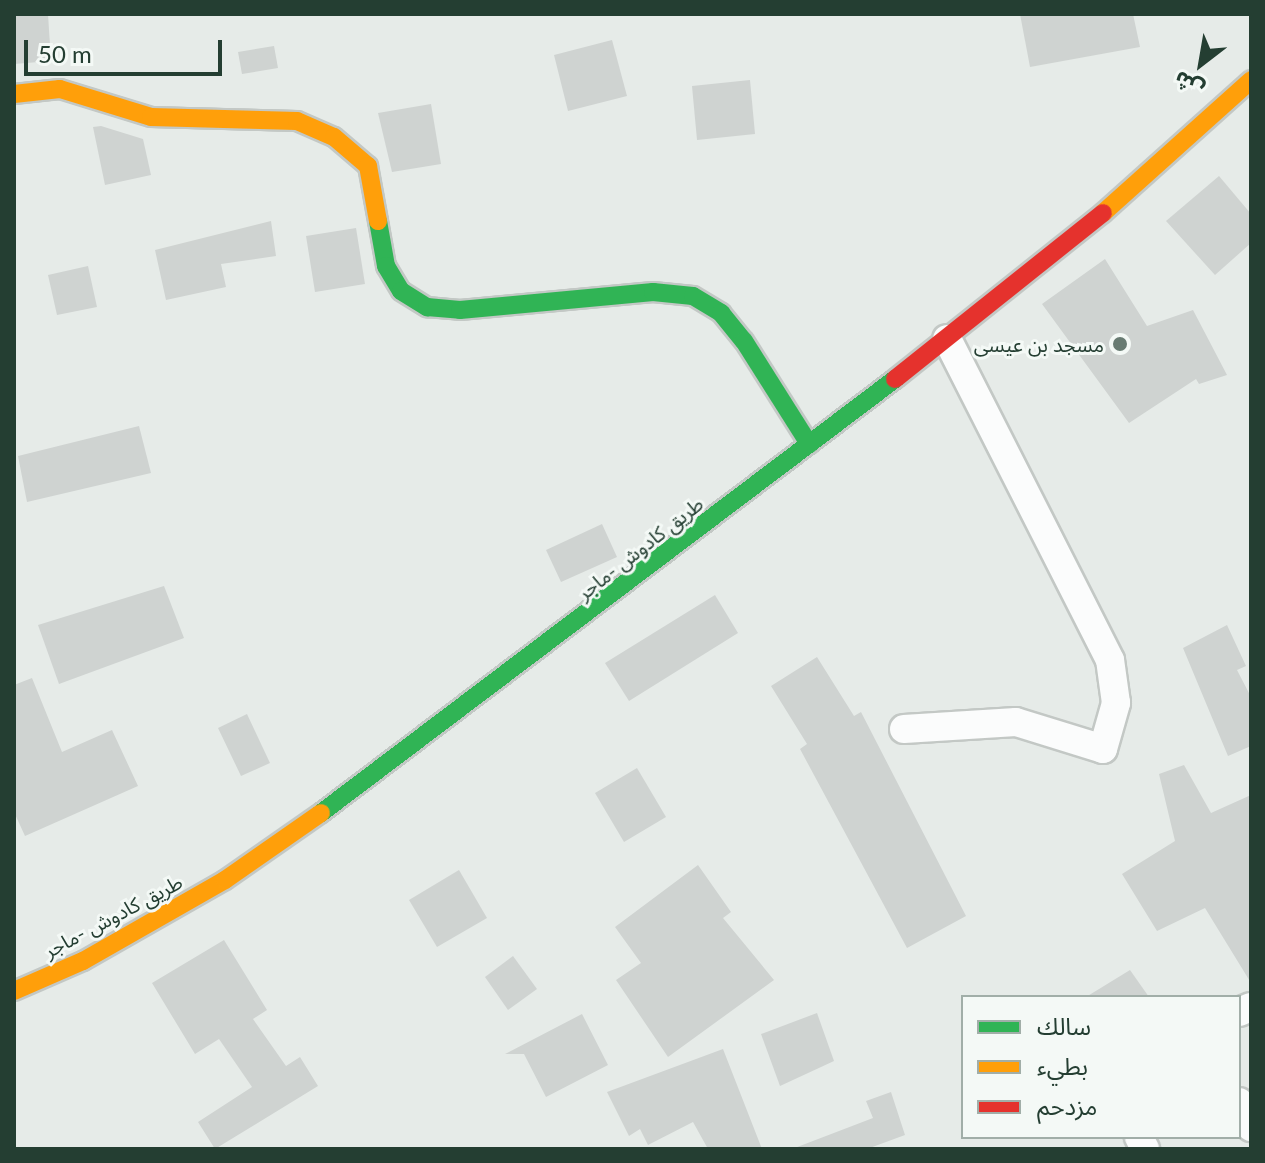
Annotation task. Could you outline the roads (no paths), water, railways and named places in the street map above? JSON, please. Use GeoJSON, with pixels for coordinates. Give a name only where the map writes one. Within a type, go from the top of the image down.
{"type":"FeatureCollection","features":[{"type":"Feature","properties":{"kind":"main road","name":"طريق كادوش -ماجر"},"geometry":{"type":"LineString","coordinates":[[14,991],[83,961],[225,880],[518,671],[947,339],[1131,190],[1251,80]]}},
{"type":"Feature","properties":{"kind":"main road"},"geometry":{"type":"LineString","coordinates":[[14,94],[60,89],[151,117],[297,121],[322,132],[368,166],[386,266],[401,291],[427,307],[460,310],[653,292],[693,296],[721,313],[744,341],[809,444]]}},
{"type":"Feature","properties":{"kind":"street"},"geometry":{"type":"LineString","coordinates":[[904,729],[1016,722],[1103,749],[1116,703],[1110,660],[947,339]]}},
{"type":"Feature","properties":{"kind":"street"},"geometry":{"type":"LineString","coordinates":[[1241,1106],[1251,1127]]}},
{"type":"Feature","properties":{"kind":"place","name":"مسجد بن عيسى"},"geometry":{"type":"Point","coordinates":[1120,344]}}]}
